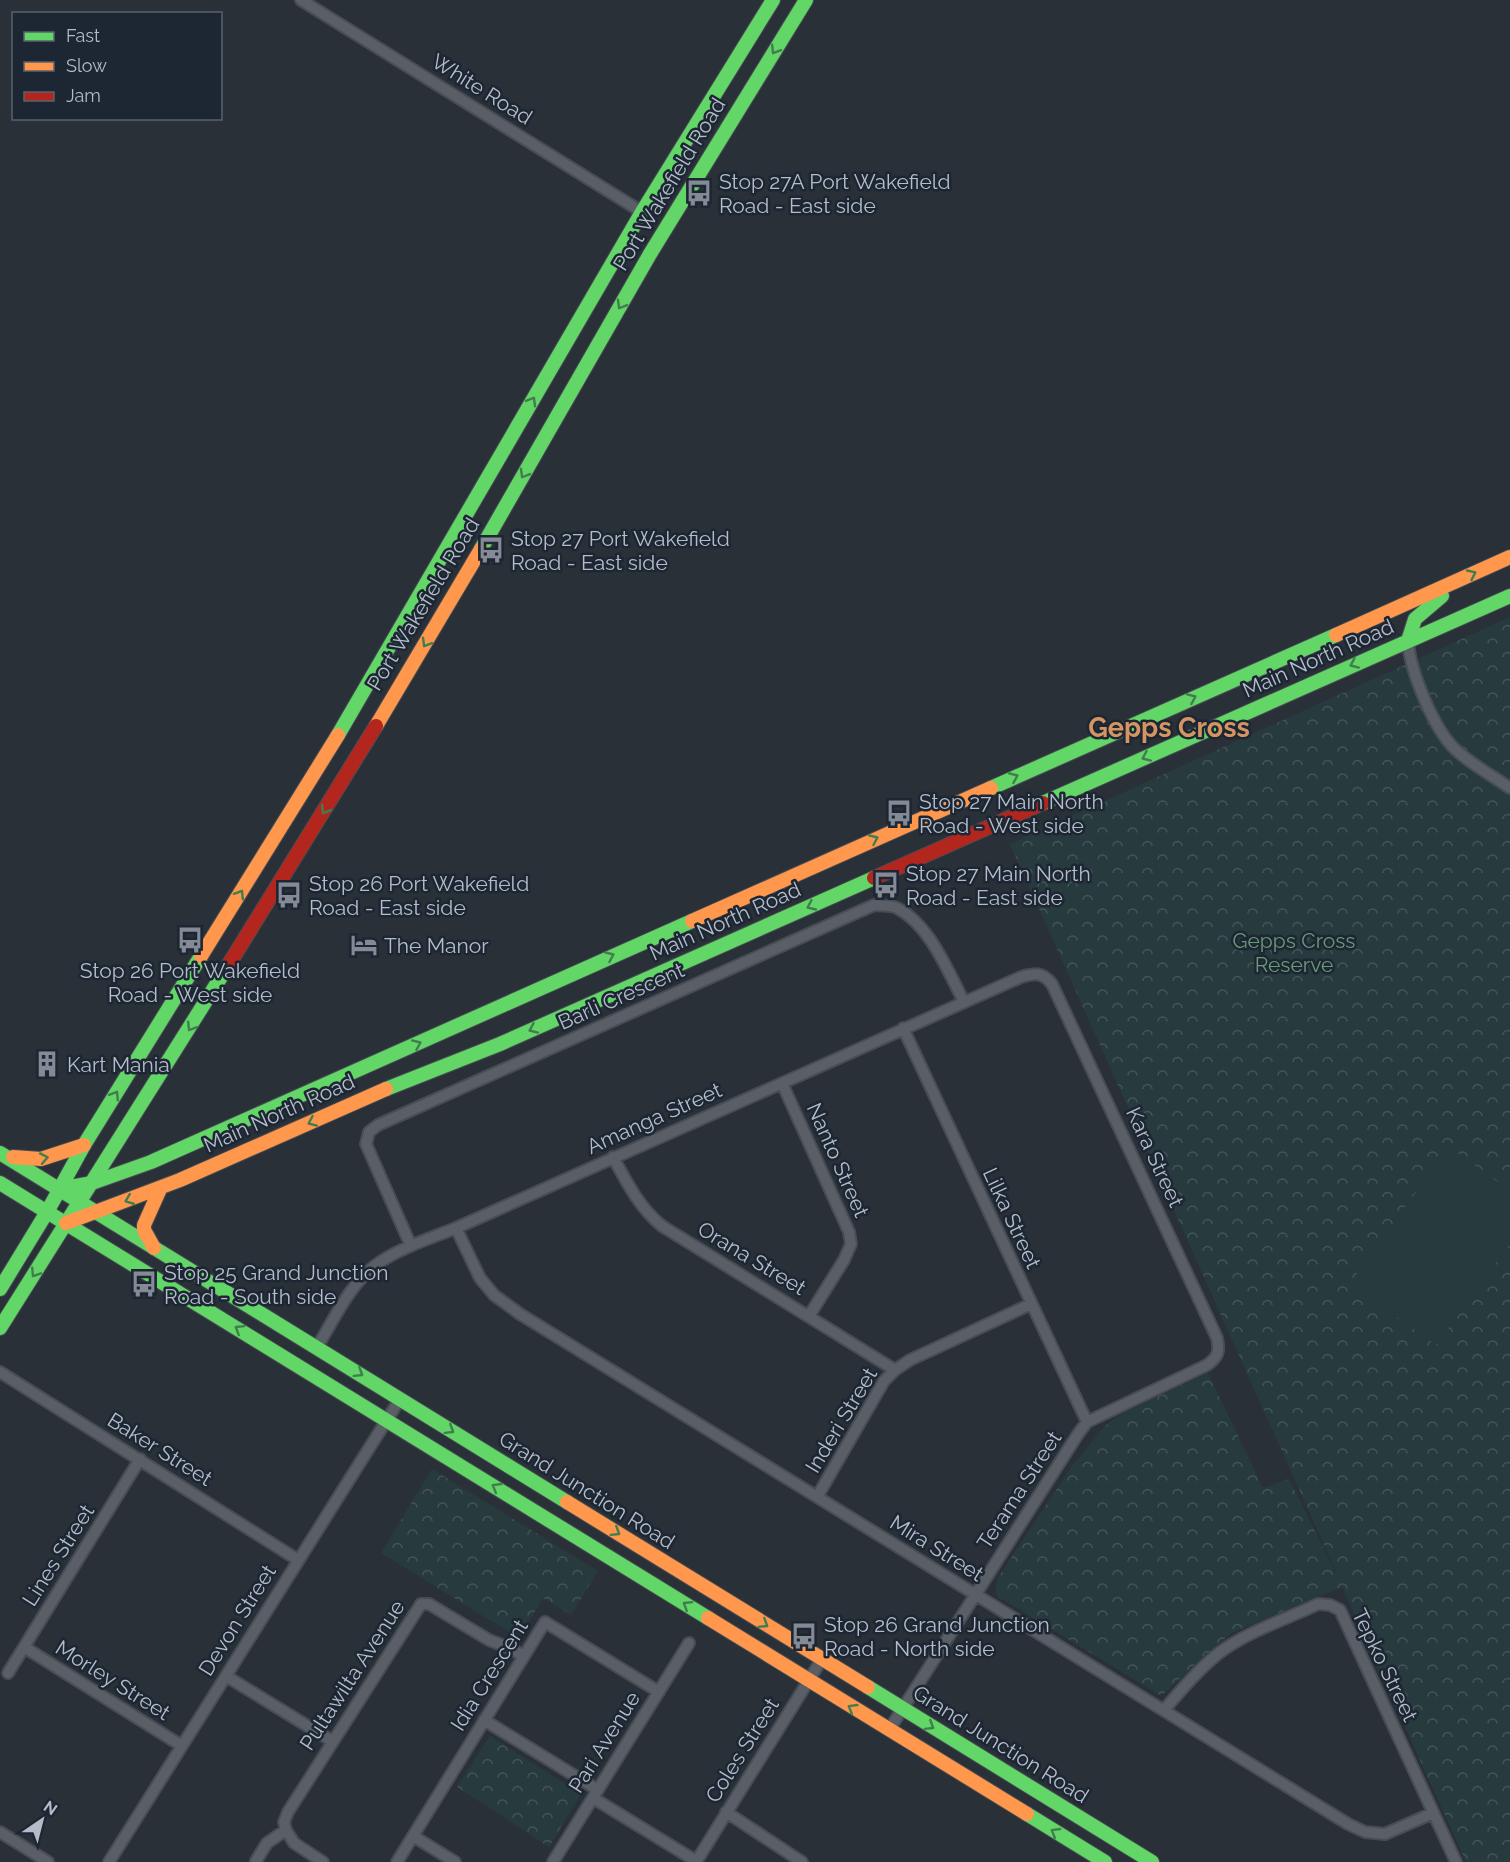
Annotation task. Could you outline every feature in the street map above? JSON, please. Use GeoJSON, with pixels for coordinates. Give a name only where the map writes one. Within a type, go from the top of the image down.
{"type":"FeatureCollection","features":[{"type":"Feature","properties":{"kind":"highway","name":"Port Wakefield Road"},"geometry":{"type":"LineString","coordinates":[[66,1223],[242,946],[442,587],[642,212],[773,0]]}},
{"type":"Feature","properties":{"kind":"highway","name":"Port Wakefield Road"},"geometry":{"type":"LineString","coordinates":[[47,1212],[84,1144],[347,720],[442,587],[806,0]]}},
{"type":"Feature","properties":{"kind":"highway"},"geometry":{"type":"LineString","coordinates":[[650,254],[642,212],[656,213],[664,210],[691,186]]}},
{"type":"Feature","properties":{"kind":"highway","name":"Main North Road"},"geometry":{"type":"LineString","coordinates":[[66,1223],[98,1213],[160,1187],[657,936],[1510,557]]}},
{"type":"Feature","properties":{"kind":"highway"},"geometry":{"type":"LineString","coordinates":[[1408,641],[1409,628],[1413,619],[1442,596],[1452,584]]}},
{"type":"Feature","properties":{"kind":"highway","name":"Main North Road"},"geometry":{"type":"LineString","coordinates":[[59,1189],[92,1183],[360,1085],[441,1069],[1510,596]]}},
{"type":"Feature","properties":{"kind":"highway"},"geometry":{"type":"LineString","coordinates":[[1356,625],[1390,629],[1400,633],[1408,641]]}},
{"type":"Feature","properties":{"kind":"highway"},"geometry":{"type":"LineString","coordinates":[[218,930],[242,946]]}},
{"type":"Feature","properties":{"kind":"highway"},"geometry":{"type":"LineString","coordinates":[[125,1131],[132,1149],[151,1162]]}},
{"type":"Feature","properties":{"kind":"highway"},"geometry":{"type":"LineString","coordinates":[[2,1154],[24,1160],[41,1160],[84,1144]]}},
{"type":"Feature","properties":{"kind":"highway","name":"Grand Junction Road"},"geometry":{"type":"LineString","coordinates":[[2,1154],[1152,1862]]}},
{"type":"Feature","properties":{"kind":"highway"},"geometry":{"type":"LineString","coordinates":[[0,1183],[1105,1862]]}},
{"type":"Feature","properties":{"kind":"highway"},"geometry":{"type":"LineString","coordinates":[[154,1248],[144,1230],[144,1225],[160,1187]]}},
{"type":"Feature","properties":{"kind":"highway"},"geometry":{"type":"LineString","coordinates":[[0,1289],[47,1212]]}},
{"type":"Feature","properties":{"kind":"highway"},"geometry":{"type":"LineString","coordinates":[[0,1328],[66,1223]]}},
{"type":"Feature","properties":{"kind":"highway"},"geometry":{"type":"LineString","coordinates":[[289,1360],[317,1347],[320,1380]]}},
{"type":"Feature","properties":{"kind":"street","name":"White Road"},"geometry":{"type":"LineString","coordinates":[[301,0],[642,212]]}},
{"type":"Feature","properties":{"kind":"street"},"geometry":{"type":"LineString","coordinates":[[1408,641],[1408,650],[1422,692],[1432,718],[1443,735],[1456,751],[1510,788]]}},
{"type":"Feature","properties":{"kind":"street","name":"Barli Crescent"},"geometry":{"type":"LineString","coordinates":[[411,1246],[366,1144],[369,1132],[378,1125],[874,905],[895,907],[915,920],[928,937],[964,1002]]}},
{"type":"Feature","properties":{"kind":"street","name":"Amanga Street"},"geometry":{"type":"LineString","coordinates":[[317,1347],[360,1279],[380,1262],[411,1246],[1021,977],[1035,973],[1044,975]]}},
{"type":"Feature","properties":{"kind":"street","name":"Kara Street"},"geometry":{"type":"LineString","coordinates":[[1044,975],[1052,984],[1217,1338],[1220,1350],[1215,1360]]}},
{"type":"Feature","properties":{"kind":"street","name":"Lilka Street"},"geometry":{"type":"LineString","coordinates":[[903,1029],[1087,1422]]}},
{"type":"Feature","properties":{"kind":"street","name":"Nanto Street"},"geometry":{"type":"LineString","coordinates":[[782,1083],[849,1232],[851,1244],[844,1260],[809,1316]]}},
{"type":"Feature","properties":{"kind":"street","name":"Orana Street"},"geometry":{"type":"LineString","coordinates":[[613,1157],[633,1196],[648,1215],[662,1226],[895,1370]]}},
{"type":"Feature","properties":{"kind":"street","name":"Mira Street"},"geometry":{"type":"LineString","coordinates":[[456,1228],[480,1278],[494,1295],[520,1314],[1348,1824],[1365,1832],[1385,1833],[1433,1813]]}},
{"type":"Feature","properties":{"kind":"street","name":"Inderi Street"},"geometry":{"type":"LineString","coordinates":[[818,1497],[884,1381],[895,1370],[910,1360],[1031,1304]]}},
{"type":"Feature","properties":{"kind":"street","name":"Terama Street"},"geometry":{"type":"LineString","coordinates":[[889,1730],[1087,1422],[1215,1360]]}},
{"type":"Feature","properties":{"kind":"street","name":"Baker Street"},"geometry":{"type":"LineString","coordinates":[[0,1372],[298,1560]]}},
{"type":"Feature","properties":{"kind":"street","name":"Devon Street"},"geometry":{"type":"LineString","coordinates":[[108,1862],[400,1400]]}},
{"type":"Feature","properties":{"kind":"street","name":"Lines Street"},"geometry":{"type":"LineString","coordinates":[[8,1672],[140,1459]]}},
{"type":"Feature","properties":{"kind":"street","name":"Pultawilta Avenue"},"geometry":{"type":"LineString","coordinates":[[256,1861],[267,1844],[285,1830],[285,1818],[421,1604],[429,1604],[489,1640],[523,1656]]}},
{"type":"Feature","properties":{"kind":"street","name":"Tepko Street"},"geometry":{"type":"LineString","coordinates":[[1164,1710],[1196,1674],[1219,1653],[1237,1641],[1318,1604],[1330,1605],[1340,1610],[1456,1862]]}},
{"type":"Feature","properties":{"kind":"street","name":"Idia Crescent"},"geometry":{"type":"LineString","coordinates":[[396,1862],[545,1622],[659,1692]]}},
{"type":"Feature","properties":{"kind":"street","name":"Pari Avenue"},"geometry":{"type":"LineString","coordinates":[[553,1862],[689,1643]]}},
{"type":"Feature","properties":{"kind":"street","name":"Morley Street"},"geometry":{"type":"LineString","coordinates":[[24,1647],[182,1746]]}},
{"type":"Feature","properties":{"kind":"street","name":"Coles Street"},"geometry":{"type":"LineString","coordinates":[[696,1862],[822,1659]]}},
{"type":"Feature","properties":{"kind":"street"},"geometry":{"type":"LineString","coordinates":[[226,1676],[332,1741]]}},
{"type":"Feature","properties":{"kind":"street"},"geometry":{"type":"LineString","coordinates":[[484,1720],[696,1862]]}},
{"type":"Feature","properties":{"kind":"street"},"geometry":{"type":"LineString","coordinates":[[726,1812],[802,1862]]}},
{"type":"Feature","properties":{"kind":"street"},"geometry":{"type":"LineString","coordinates":[[285,1830],[294,1843],[323,1862]]}},
{"type":"Feature","properties":{"kind":"street"},"geometry":{"type":"LineString","coordinates":[[0,1832],[48,1862]]}},
{"type":"Feature","properties":{"kind":"street"},"geometry":{"type":"LineString","coordinates":[[413,1836],[455,1862]]}},
{"type":"Feature","properties":{"kind":"green space","name":"Gepps Cross Reserve"},"geometry":{"type":"Polygon","coordinates":[[[1510,617],[1510,1862],[1466,1862],[1342,1587],[1231,1633],[1160,1695],[997,1596],[995,1590],[999,1576],[1072,1466],[1105,1426],[1119,1415],[1208,1373],[1263,1488],[1289,1479],[1341,1583],[1010,844],[1510,617]]]}},
{"type":"Feature","properties":{"kind":"green space"},"geometry":{"type":"Polygon","coordinates":[[[1449,1147],[1510,1191],[1510,1244],[1436,1345],[1350,1283],[1449,1147]]]}},
{"type":"Feature","properties":{"kind":"green space"},"geometry":{"type":"Polygon","coordinates":[[[432,1469],[598,1571],[571,1615],[543,1598],[519,1638],[381,1553],[432,1469]]]}},
{"type":"Feature","properties":{"kind":"green space"},"geometry":{"type":"Polygon","coordinates":[[[490,1736],[581,1794],[549,1847],[457,1787],[490,1736]]]}},
{"type":"Feature","properties":{"kind":"traffic: fast"},"geometry":{"type":"LineString","coordinates":[[338,735],[642,212],[773,0]]}},
{"type":"Feature","properties":{"kind":"traffic: fast"},"geometry":{"type":"LineString","coordinates":[[481,549],[650,254],[806,0]]}},
{"type":"Feature","properties":{"kind":"traffic: fast"},"geometry":{"type":"LineString","coordinates":[[1408,641],[1415,619],[1442,596]]}},
{"type":"Feature","properties":{"kind":"traffic: fast"},"geometry":{"type":"LineString","coordinates":[[1043,803],[1510,596]]}},
{"type":"Feature","properties":{"kind":"traffic: fast"},"geometry":{"type":"LineString","coordinates":[[991,788],[1336,635]]}},
{"type":"Feature","properties":{"kind":"traffic: fast"},"geometry":{"type":"LineString","coordinates":[[386,1089],[500,1044],[874,878]]}},
{"type":"Feature","properties":{"kind":"traffic: fast"},"geometry":{"type":"LineString","coordinates":[[59,1189],[92,1183],[151,1162],[692,921]]}},
{"type":"Feature","properties":{"kind":"traffic: fast"},"geometry":{"type":"LineString","coordinates":[[0,1289],[84,1145],[201,956]]}},
{"type":"Feature","properties":{"kind":"traffic: fast"},"geometry":{"type":"LineString","coordinates":[[0,1328],[226,969]]}},
{"type":"Feature","properties":{"kind":"traffic: fast"},"geometry":{"type":"LineString","coordinates":[[0,1153],[567,1502]]}},
{"type":"Feature","properties":{"kind":"traffic: fast"},"geometry":{"type":"LineString","coordinates":[[0,1183],[708,1618]]}},
{"type":"Feature","properties":{"kind":"traffic: fast"},"geometry":{"type":"LineString","coordinates":[[868,1687],[1152,1862]]}},
{"type":"Feature","properties":{"kind":"traffic: fast"},"geometry":{"type":"LineString","coordinates":[[1027,1814],[1105,1862]]}},
{"type":"Feature","properties":{"kind":"traffic: slow"},"geometry":{"type":"LineString","coordinates":[[376,726],[481,549]]}},
{"type":"Feature","properties":{"kind":"traffic: slow"},"geometry":{"type":"LineString","coordinates":[[1336,635],[1510,557]]}},
{"type":"Feature","properties":{"kind":"traffic: slow"},"geometry":{"type":"LineString","coordinates":[[201,956],[338,735]]}},
{"type":"Feature","properties":{"kind":"traffic: slow"},"geometry":{"type":"LineString","coordinates":[[692,921],[991,788]]}},
{"type":"Feature","properties":{"kind":"traffic: slow"},"geometry":{"type":"LineString","coordinates":[[66,1223],[180,1180],[386,1089]]}},
{"type":"Feature","properties":{"kind":"traffic: slow"},"geometry":{"type":"LineString","coordinates":[[13,1157],[41,1159],[84,1145]]}},
{"type":"Feature","properties":{"kind":"traffic: slow"},"geometry":{"type":"LineString","coordinates":[[154,1248],[144,1230],[144,1225],[161,1187]]}},
{"type":"Feature","properties":{"kind":"traffic: slow"},"geometry":{"type":"LineString","coordinates":[[567,1502],[868,1687]]}},
{"type":"Feature","properties":{"kind":"traffic: slow"},"geometry":{"type":"LineString","coordinates":[[708,1618],[1027,1814]]}},
{"type":"Feature","properties":{"kind":"traffic: jam"},"geometry":{"type":"LineString","coordinates":[[226,969],[376,726]]}},
{"type":"Feature","properties":{"kind":"traffic: jam"},"geometry":{"type":"LineString","coordinates":[[874,878],[1043,803]]}},
{"type":"Feature","properties":{"kind":"place","name":"Stop 27A Port Wakefield Road - East side"},"geometry":{"type":"Point","coordinates":[699,193]}},
{"type":"Feature","properties":{"kind":"place","name":"Stop 27 Port Wakefield Road - East side"},"geometry":{"type":"Point","coordinates":[491,550]}},
{"type":"Feature","properties":{"kind":"place","name":"Stop 27 Main North Road - West side"},"geometry":{"type":"Point","coordinates":[899,813]}},
{"type":"Feature","properties":{"kind":"place","name":"Stop 27 Main North Road - East side"},"geometry":{"type":"Point","coordinates":[886,885]}},
{"type":"Feature","properties":{"kind":"place","name":"Stop 26 Port Wakefield Road - East side"},"geometry":{"type":"Point","coordinates":[289,895]}},
{"type":"Feature","properties":{"kind":"place","name":"Stop 26 Port Wakefield Road - West side"},"geometry":{"type":"Point","coordinates":[190,940]}},
{"type":"Feature","properties":{"kind":"place","name":"The Manor"},"geometry":{"type":"Point","coordinates":[364,945]}},
{"type":"Feature","properties":{"kind":"place","name":"Kart Mania"},"geometry":{"type":"Point","coordinates":[47,1064]}},
{"type":"Feature","properties":{"kind":"place","name":"Stop 25 Grand Junction Road - South side"},"geometry":{"type":"Point","coordinates":[144,1284]}},
{"type":"Feature","properties":{"kind":"place","name":"Stop 26 Grand Junction Road - North side"},"geometry":{"type":"Point","coordinates":[804,1636]}},
{"type":"Feature","properties":{"kind":"district","name":"Gepps Cross"},"geometry":{"type":"Point","coordinates":[1169,727]}}]}
